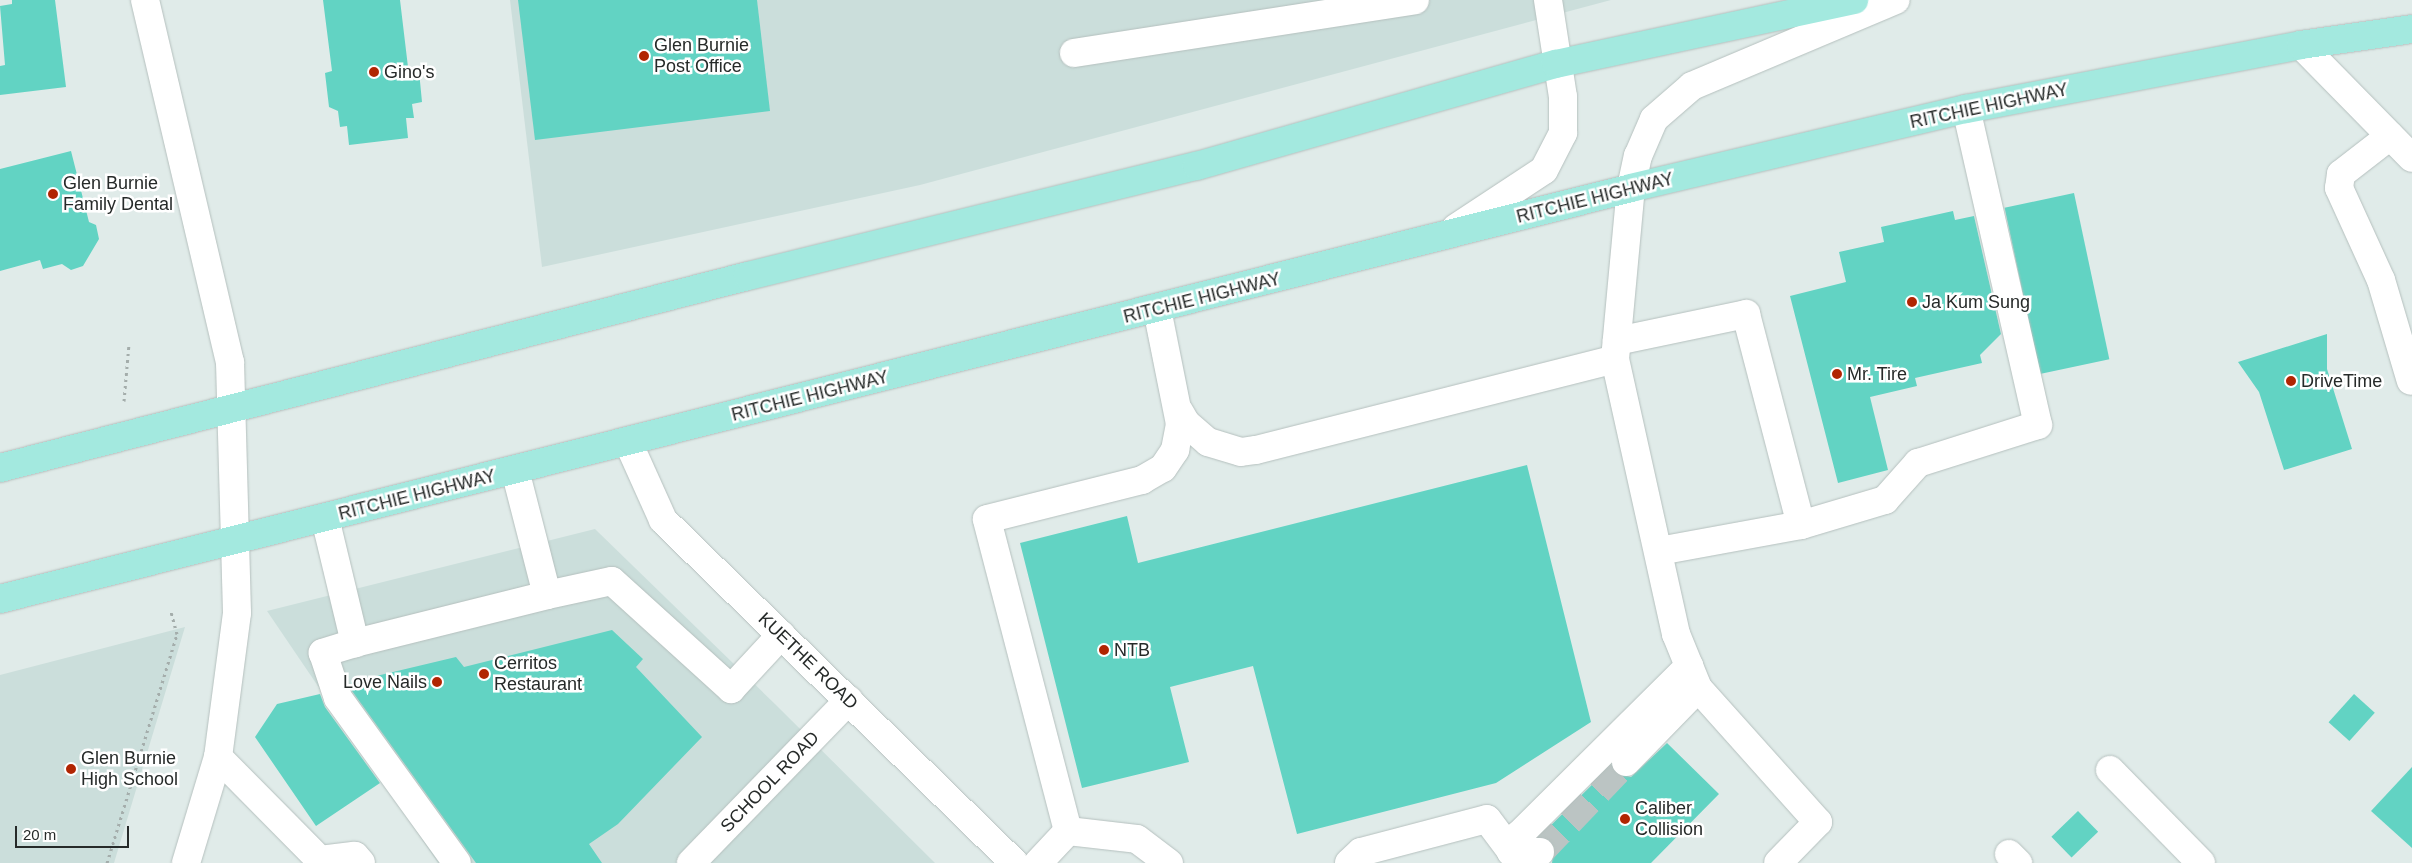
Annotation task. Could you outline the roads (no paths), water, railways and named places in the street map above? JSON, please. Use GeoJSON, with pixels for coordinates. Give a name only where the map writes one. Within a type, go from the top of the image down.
{"type":"FeatureCollection","features":[{"type":"Feature","properties":{"kind":"main road"},"geometry":{"type":"LineString","coordinates":[[0,468],[232,410],[748,276],[1198,166],[1556,64],[1854,0]]}},
{"type":"Feature","properties":{"kind":"main road","name":"RITCHIE HIGHWAY"},"geometry":{"type":"LineString","coordinates":[[0,599],[1157,309],[1631,188],[1966,109],[2301,45],[2412,29]]}},
{"type":"Feature","properties":{"kind":"street"},"geometry":{"type":"LineString","coordinates":[[145,0],[230,362],[237,613],[218,757],[186,863]]}},
{"type":"Feature","properties":{"kind":"street"},"geometry":{"type":"LineString","coordinates":[[1074,53],[1415,0]]}},
{"type":"Feature","properties":{"kind":"street"},"geometry":{"type":"LineString","coordinates":[[1434,239],[1481,214],[1544,170],[1563,133],[1563,97],[1556,64],[1548,0]]}},
{"type":"Feature","properties":{"kind":"street"},"geometry":{"type":"LineString","coordinates":[[1778,863],[1818,822],[1693,677],[1676,634],[1660,551],[1616,350],[1631,188],[1646,133],[1667,106],[1692,86],[1896,0]]}},
{"type":"Feature","properties":{"kind":"street"},"geometry":{"type":"LineString","coordinates":[[2301,45],[2412,158]]}},
{"type":"Feature","properties":{"kind":"street"},"geometry":{"type":"LineString","coordinates":[[1660,551],[1801,525],[1885,500],[1918,463],[2038,425],[1966,109]]}},
{"type":"Feature","properties":{"kind":"street"},"geometry":{"type":"LineString","coordinates":[[2390,136],[2341,174],[2338,188],[2381,280],[2411,381]]}},
{"type":"Feature","properties":{"kind":"street"},"geometry":{"type":"LineString","coordinates":[[1157,309],[1180,411],[1186,423],[1208,442],[1241,452],[1256,450],[1746,314],[1801,525]]}},
{"type":"Feature","properties":{"kind":"street"},"geometry":{"type":"LineString","coordinates":[[1068,831],[987,519],[1154,476],[1175,450],[1180,411]]}},
{"type":"Feature","properties":{"kind":"street","name":"KUETHE ROAD"},"geometry":{"type":"LineString","coordinates":[[628,442],[663,520],[1014,863]]}},
{"type":"Feature","properties":{"kind":"street"},"geometry":{"type":"LineString","coordinates":[[515,470],[547,595]]}},
{"type":"Feature","properties":{"kind":"street"},"geometry":{"type":"LineString","coordinates":[[325,518],[355,643]]}},
{"type":"Feature","properties":{"kind":"street"},"geometry":{"type":"LineString","coordinates":[[457,863],[338,698],[323,653],[355,643],[547,595],[612,581],[731,689],[781,635]]}},
{"type":"Feature","properties":{"kind":"street"},"geometry":{"type":"LineString","coordinates":[[1626,762],[1693,677]]}},
{"type":"Feature","properties":{"kind":"street"},"geometry":{"type":"LineString","coordinates":[[1523,855],[1519,835],[1693,677]]}},
{"type":"Feature","properties":{"kind":"street","name":"SCHOOL ROAD"},"geometry":{"type":"LineString","coordinates":[[691,863],[849,700]]}},
{"type":"Feature","properties":{"kind":"street"},"geometry":{"type":"LineString","coordinates":[[218,757],[319,862],[355,856],[361,863]]}},
{"type":"Feature","properties":{"kind":"street"},"geometry":{"type":"LineString","coordinates":[[2110,770],[2201,863]]}},
{"type":"Feature","properties":{"kind":"street"},"geometry":{"type":"LineString","coordinates":[[1349,863],[1361,852],[1487,819],[1523,855]]}},
{"type":"Feature","properties":{"kind":"street"},"geometry":{"type":"LineString","coordinates":[[1038,863],[1068,831]]}},
{"type":"Feature","properties":{"kind":"street"},"geometry":{"type":"LineString","coordinates":[[1068,831],[1137,839],[1169,863]]}},
{"type":"Feature","properties":{"kind":"tunnel"},"geometry":{"type":"LineString","coordinates":[[1540,852],[1626,762]]}},
{"type":"Feature","properties":{"kind":"place","name":"Glen Burnie Post Office"},"geometry":{"type":"Point","coordinates":[644,56]}},
{"type":"Feature","properties":{"kind":"place","name":"Gino's"},"geometry":{"type":"Point","coordinates":[374,72]}},
{"type":"Feature","properties":{"kind":"place","name":"Glen Burnie Family Dental"},"geometry":{"type":"Point","coordinates":[53,194]}},
{"type":"Feature","properties":{"kind":"place","name":"Ja Kum Sung"},"geometry":{"type":"Point","coordinates":[1912,302]}},
{"type":"Feature","properties":{"kind":"place","name":"Mr. Tire"},"geometry":{"type":"Point","coordinates":[1837,374]}},
{"type":"Feature","properties":{"kind":"place","name":"DriveTime"},"geometry":{"type":"Point","coordinates":[2291,381]}},
{"type":"Feature","properties":{"kind":"place","name":"NTB"},"geometry":{"type":"Point","coordinates":[1104,650]}},
{"type":"Feature","properties":{"kind":"place","name":"Cerritos Restaurant"},"geometry":{"type":"Point","coordinates":[484,674]}},
{"type":"Feature","properties":{"kind":"place","name":"Love Nails"},"geometry":{"type":"Point","coordinates":[437,682]}},
{"type":"Feature","properties":{"kind":"place","name":"Glen Burnie High School"},"geometry":{"type":"Point","coordinates":[71,769]}},
{"type":"Feature","properties":{"kind":"place","name":"Caliber Collision"},"geometry":{"type":"Point","coordinates":[1625,819]}}]}
